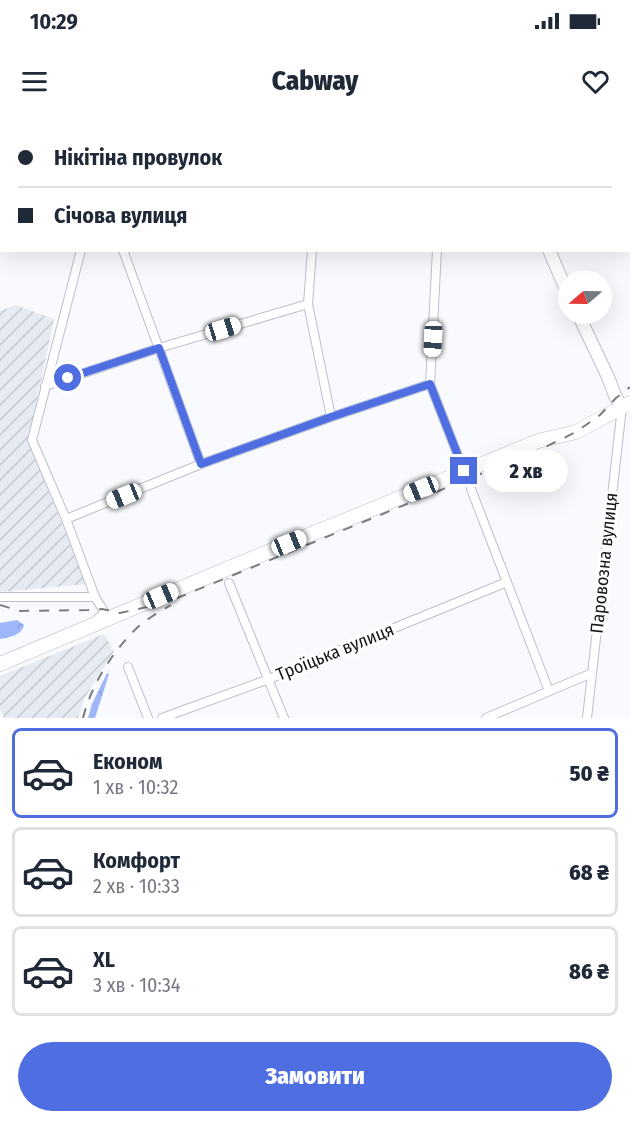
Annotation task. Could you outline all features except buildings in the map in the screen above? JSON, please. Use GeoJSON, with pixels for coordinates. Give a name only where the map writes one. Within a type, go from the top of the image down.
{"type":"FeatureCollection","features":[{"type":"Feature","properties":{"kind":"main road"},"geometry":{"type":"LineString","coordinates":[[550,252],[558,271]]}},
{"type":"Feature","properties":{"kind":"main road"},"geometry":{"type":"LineString","coordinates":[[0,664],[538,441],[576,432],[626,405],[616,398],[583,324]]}},
{"type":"Feature","properties":{"kind":"street"},"geometry":{"type":"LineString","coordinates":[[80,252],[32,441],[66,519],[95,597],[105,613],[99,618]]}},
{"type":"Feature","properties":{"kind":"street"},"geometry":{"type":"LineString","coordinates":[[124,252],[201,464]]}},
{"type":"Feature","properties":{"kind":"street"},"geometry":{"type":"LineString","coordinates":[[312,252],[308,304],[331,417]]}},
{"type":"Feature","properties":{"kind":"street"},"geometry":{"type":"LineString","coordinates":[[437,252],[430,384],[464,471]]}},
{"type":"Feature","properties":{"kind":"street"},"geometry":{"type":"LineString","coordinates":[[45,386],[159,348],[308,304]]}},
{"type":"Feature","properties":{"kind":"street"},"geometry":{"type":"LineString","coordinates":[[66,519],[201,464],[430,384]]}},
{"type":"Feature","properties":{"kind":"street","name":"Паровозна вулиця"},"geometry":{"type":"LineString","coordinates":[[587,718],[626,405]]}},
{"type":"Feature","properties":{"kind":"street"},"geometry":{"type":"LineString","coordinates":[[471,489],[549,691]]}},
{"type":"Feature","properties":{"kind":"street","name":"Троїцька вулиця"},"geometry":{"type":"LineString","coordinates":[[162,718],[269,679],[507,582]]}},
{"type":"Feature","properties":{"kind":"street"},"geometry":{"type":"LineString","coordinates":[[229,583],[284,718]]}},
{"type":"Feature","properties":{"kind":"street"},"geometry":{"type":"LineString","coordinates":[[0,597],[95,597]]}},
{"type":"Feature","properties":{"kind":"street"},"geometry":{"type":"LineString","coordinates":[[128,667],[148,718]]}},
{"type":"Feature","properties":{"kind":"street"},"geometry":{"type":"LineString","coordinates":[[486,718],[592,673]]}},
{"type":"Feature","properties":{"kind":"shaded area"},"geometry":{"type":"Polygon","coordinates":[[[16,305],[54,319],[28,442],[87,584],[0,592],[0,311],[16,305]]]}},
{"type":"Feature","properties":{"kind":"shaded area"},"geometry":{"type":"Polygon","coordinates":[[[104,634],[114,651],[84,699],[78,718],[4,718],[0,709],[0,676],[104,634]]]}},
{"type":"Feature","properties":{"kind":"green space"},"geometry":{"type":"Polygon","coordinates":[[[17,620],[24,625],[23,629],[15,635],[0,639],[0,623],[17,620]]]}},
{"type":"Feature","properties":{"kind":"green space"},"geometry":{"type":"Polygon","coordinates":[[[107,673],[109,674],[95,718],[88,718],[92,704],[107,673]]]}},
{"type":"Feature","properties":{"kind":"railway"},"geometry":{"type":"LineString","coordinates":[[0,605],[20,611],[102,609],[120,613],[165,603],[539,450],[576,432],[600,415],[630,387]]}},
{"type":"Feature","properties":{"kind":"railway"},"geometry":{"type":"LineString","coordinates":[[83,718],[98,680],[121,645],[143,623],[171,605]]}},
{"type":"Feature","properties":{"kind":"route"},"geometry":{"type":"LineString","coordinates":[[68,378],[159,348],[201,464],[430,384],[464,471]]}}]}
